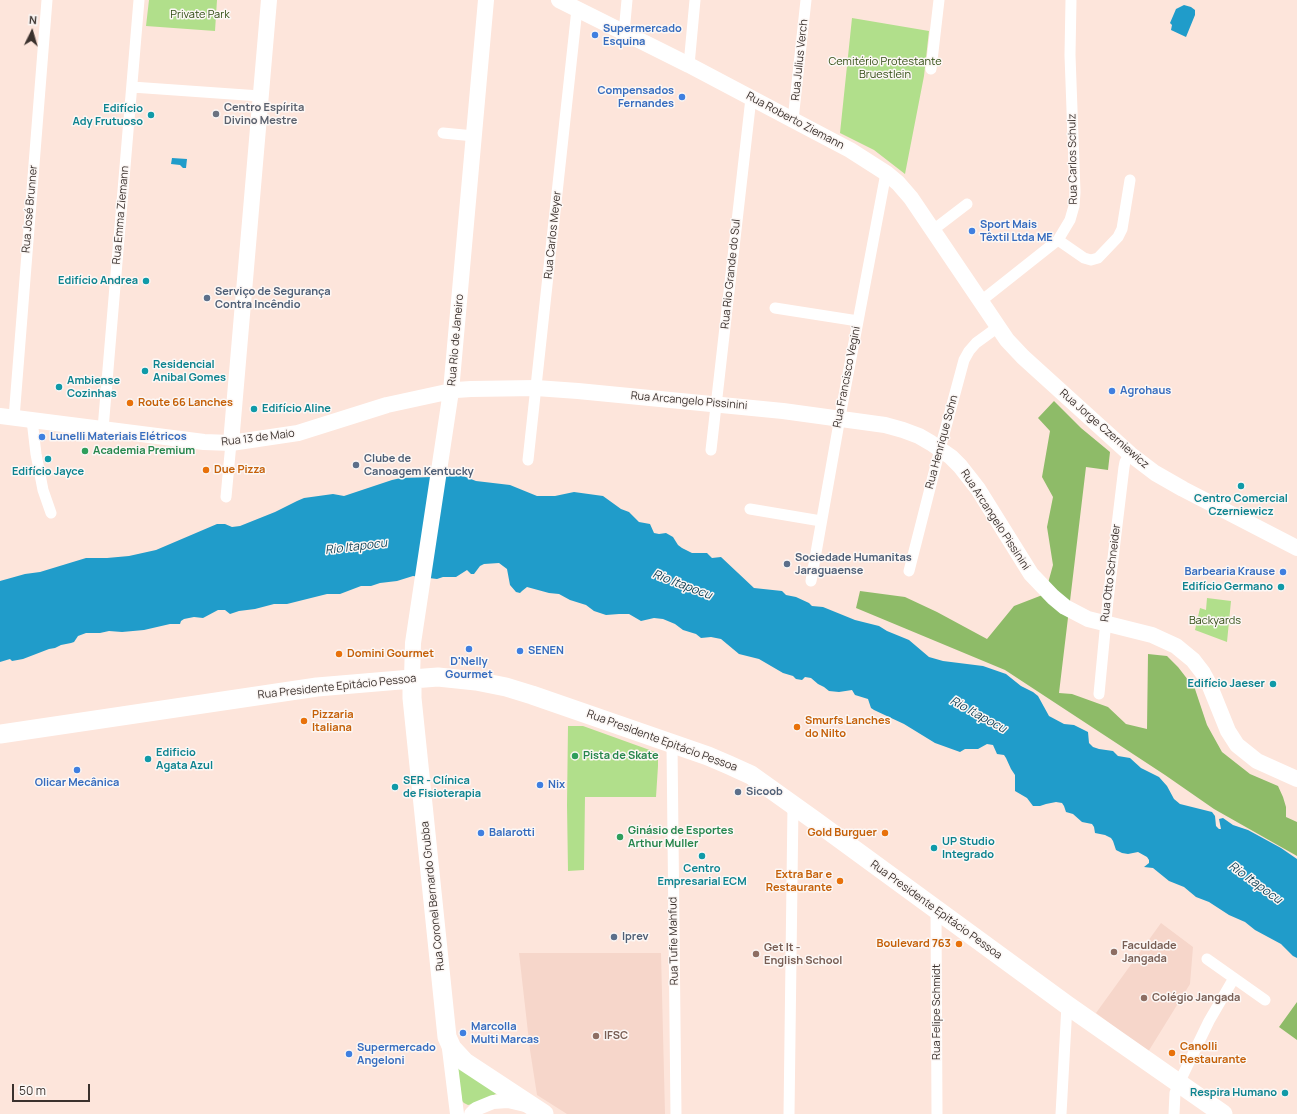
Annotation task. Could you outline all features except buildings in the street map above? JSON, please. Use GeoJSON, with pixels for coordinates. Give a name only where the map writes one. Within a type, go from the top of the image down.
{"type":"FeatureCollection","features":[{"type":"Feature","properties":{"kind":"highway","name":"Rua Presidente Epitácio Pessoa"},"geometry":{"type":"LineString","coordinates":[[0,734],[317,688],[438,677],[506,686],[567,706],[672,744],[729,765],[750,775],[1067,1005],[1223,1114]]}},
{"type":"Feature","properties":{"kind":"highway","name":"Rua Coronel Bernardo Grubba"},"geometry":{"type":"LineString","coordinates":[[412,679],[412,698],[448,1037]]}},
{"type":"Feature","properties":{"kind":"highway"},"geometry":{"type":"LineString","coordinates":[[448,1037],[452,1048],[465,1062],[539,1111]]}},
{"type":"Feature","properties":{"kind":"main road"},"geometry":{"type":"LineString","coordinates":[[232,437],[269,0]]}},
{"type":"Feature","properties":{"kind":"main road","name":"Rua Rio de Janeiro"},"geometry":{"type":"LineString","coordinates":[[412,679],[413,642],[451,391],[486,0]]}},
{"type":"Feature","properties":{"kind":"main road","name":"Rua Roberto Ziemann"},"geometry":{"type":"LineString","coordinates":[[559,0],[689,65],[850,150],[886,173],[898,183],[911,198],[981,301]]}},
{"type":"Feature","properties":{"kind":"main road","name":"Rua Jorge Czerniewicz"},"geometry":{"type":"LineString","coordinates":[[981,301],[1007,340],[1023,357],[1130,454],[1155,473],[1183,489],[1297,548]]}},
{"type":"Feature","properties":{"kind":"main road","name":"Rua Arcangelo Pissinini"},"geometry":{"type":"LineString","coordinates":[[451,391],[471,389],[536,388],[716,404],[783,411],[885,425],[921,437],[940,448],[956,461],[973,482],[1023,563],[1037,582],[1065,607],[1088,618],[1106,624],[1152,635],[1173,644],[1188,655],[1198,666],[1207,680],[1233,740],[1257,761],[1297,779]]}},
{"type":"Feature","properties":{"kind":"main road","name":"Rua 13 de Maio"},"geometry":{"type":"LineString","coordinates":[[7,417],[204,442],[232,437],[298,433],[378,408],[451,391]]}},
{"type":"Feature","properties":{"kind":"main road","name":"Rua 13 de Maio"},"geometry":{"type":"LineString","coordinates":[[417,399],[437,405],[443,411],[446,422]]}},
{"type":"Feature","properties":{"kind":"main road"},"geometry":{"type":"LineString","coordinates":[[1276,770],[1289,771],[1297,768]]}},
{"type":"Feature","properties":{"kind":"street","name":"Rua José Brunner"},"geometry":{"type":"LineString","coordinates":[[7,417],[47,0]]}},
{"type":"Feature","properties":{"kind":"street","name":"Rua Emma Ziemann"},"geometry":{"type":"LineString","coordinates":[[103,429],[139,0]]}},
{"type":"Feature","properties":{"kind":"street"},"geometry":{"type":"LineString","coordinates":[[624,33],[627,0]]}},
{"type":"Feature","properties":{"kind":"street"},"geometry":{"type":"LineString","coordinates":[[689,65],[695,0]]}},
{"type":"Feature","properties":{"kind":"street","name":"Rua Julius Verch"},"geometry":{"type":"LineString","coordinates":[[793,120],[806,0]]}},
{"type":"Feature","properties":{"kind":"street"},"geometry":{"type":"LineString","coordinates":[[931,69],[939,0]]}},
{"type":"Feature","properties":{"kind":"street","name":"Rua Carlos Schulz"},"geometry":{"type":"LineString","coordinates":[[981,301],[1058,240],[1070,220],[1074,206],[1075,192],[1070,55],[1071,0]]}},
{"type":"Feature","properties":{"kind":"street","name":"Rua Carlos Meyer"},"geometry":{"type":"LineString","coordinates":[[528,460],[577,10]]}},
{"type":"Feature","properties":{"kind":"street"},"geometry":{"type":"LineString","coordinates":[[132,87],[260,96]]}},
{"type":"Feature","properties":{"kind":"street","name":"Rua Rio Grande do Sul"},"geometry":{"type":"LineString","coordinates":[[711,450],[751,98]]}},
{"type":"Feature","properties":{"kind":"street"},"geometry":{"type":"LineString","coordinates":[[443,133],[474,136]]}},
{"type":"Feature","properties":{"kind":"street","name":"Rua Francisco Vegini"},"geometry":{"type":"LineString","coordinates":[[810,581],[839,418],[886,173]]}},
{"type":"Feature","properties":{"kind":"street"},"geometry":{"type":"LineString","coordinates":[[1058,240],[1084,258],[1092,260],[1098,258],[1118,237],[1122,229],[1130,180]]}},
{"type":"Feature","properties":{"kind":"street"},"geometry":{"type":"LineString","coordinates":[[933,230],[967,204]]}},
{"type":"Feature","properties":{"kind":"street"},"geometry":{"type":"LineString","coordinates":[[775,308],[858,321]]}},
{"type":"Feature","properties":{"kind":"street","name":"Rua Henrique Sohn"},"geometry":{"type":"LineString","coordinates":[[909,571],[964,360],[976,343],[998,327]]}},
{"type":"Feature","properties":{"kind":"street"},"geometry":{"type":"LineString","coordinates":[[32,420],[36,454],[43,490],[51,513]]}},
{"type":"Feature","properties":{"kind":"street"},"geometry":{"type":"LineString","coordinates":[[226,497],[232,437]]}},
{"type":"Feature","properties":{"kind":"street","name":"Rua Otto Schneider"},"geometry":{"type":"LineString","coordinates":[[1099,694],[1124,467],[1130,454]]}},
{"type":"Feature","properties":{"kind":"street"},"geometry":{"type":"LineString","coordinates":[[750,509],[821,521]]}},
{"type":"Feature","properties":{"kind":"street","name":"Rua Tufie Mahfud"},"geometry":{"type":"LineString","coordinates":[[672,744],[676,1114]]}},
{"type":"Feature","properties":{"kind":"street"},"geometry":{"type":"LineString","coordinates":[[789,1114],[793,805]]}},
{"type":"Feature","properties":{"kind":"street","name":"Rua Felipe Schmidt"},"geometry":{"type":"LineString","coordinates":[[936,910],[937,1114]]}},
{"type":"Feature","properties":{"kind":"street"},"geometry":{"type":"LineString","coordinates":[[1207,959],[1265,1000]]}},
{"type":"Feature","properties":{"kind":"street"},"geometry":{"type":"LineString","coordinates":[[1174,1114],[1175,1093],[1179,1083],[1209,1021],[1234,978]]}},
{"type":"Feature","properties":{"kind":"street"},"geometry":{"type":"LineString","coordinates":[[1061,1114],[1067,1005]]}},
{"type":"Feature","properties":{"kind":"street","name":"Rua Coronel Bernardo Grubba"},"geometry":{"type":"LineString","coordinates":[[448,1037],[456,1107]]}},
{"type":"Feature","properties":{"kind":"street"},"geometry":{"type":"LineString","coordinates":[[456,1107],[458,1105],[464,1110],[474,1112],[493,1102],[508,1101],[539,1111]]}},
{"type":"Feature","properties":{"kind":"shaded area","name":"Colégio Jangada"},"geometry":{"type":"Polygon","coordinates":[[[1161,923],[1193,947],[1190,984],[1148,1052],[1096,1013],[1161,923]]]}},
{"type":"Feature","properties":{"kind":"shaded area","name":"IFSC"},"geometry":{"type":"Polygon","coordinates":[[[519,953],[661,953],[665,1114],[567,1114],[537,1095],[530,1050],[519,953]]]}},
{"type":"Feature","properties":{"kind":"green space","name":"Private Park"},"geometry":{"type":"Polygon","coordinates":[[[149,0],[217,0],[215,31],[146,26],[149,0]]]}},
{"type":"Feature","properties":{"kind":"green space","name":"Cemitério Protestante Bruestlein"},"geometry":{"type":"Polygon","coordinates":[[[852,18],[929,31],[924,76],[905,174],[874,150],[840,133],[852,18]]]}},
{"type":"Feature","properties":{"kind":"green space"},"geometry":{"type":"Polygon","coordinates":[[[1054,401],[1081,428],[1110,452],[1108,470],[1086,467],[1059,693],[1072,694],[1108,707],[1126,724],[1147,729],[1148,654],[1167,656],[1178,667],[1195,689],[1207,725],[1222,752],[1250,774],[1278,786],[1286,807],[1286,817],[1297,822],[1297,856],[1214,809],[1005,670],[856,608],[860,591],[905,597],[937,612],[987,639],[1014,606],[1045,594],[1053,565],[1047,527],[1053,497],[1042,477],[1050,431],[1038,418],[1054,401]]]}},
{"type":"Feature","properties":{"kind":"green space","name":"Backyards"},"geometry":{"type":"Polygon","coordinates":[[[1207,598],[1231,601],[1227,642],[1195,630],[1200,608],[1206,610],[1207,598]]]}},
{"type":"Feature","properties":{"kind":"green space"},"geometry":{"type":"Polygon","coordinates":[[[568,726],[583,726],[658,753],[658,766],[656,797],[585,797],[584,870],[568,871],[567,805],[568,726]]]}},
{"type":"Feature","properties":{"kind":"green space"},"geometry":{"type":"Polygon","coordinates":[[[1297,1002],[1297,1040],[1279,1027],[1297,1002]]]}},
{"type":"Feature","properties":{"kind":"green space"},"geometry":{"type":"Polygon","coordinates":[[[457,1064],[503,1091],[472,1104],[468,1105],[464,1103],[462,1101],[457,1064]]]}},
{"type":"Feature","properties":{"kind":"water"},"geometry":{"type":"Polygon","coordinates":[[[1184,5],[1195,10],[1195,15],[1186,37],[1171,30],[1172,25],[1170,23],[1176,9],[1184,5]]]}},
{"type":"Feature","properties":{"kind":"water"},"geometry":{"type":"Polygon","coordinates":[[[172,158],[187,159],[186,168],[183,168],[180,165],[171,164],[172,158]]]}},
{"type":"Feature","properties":{"kind":"water","name":"Rio Itapocu"},"geometry":{"type":"Polygon","coordinates":[[[463,476],[476,481],[510,485],[537,496],[555,496],[574,492],[603,496],[621,509],[629,512],[639,522],[650,524],[654,533],[666,533],[673,537],[682,548],[692,553],[707,553],[712,558],[721,557],[754,588],[782,591],[786,595],[796,597],[812,606],[823,607],[855,620],[879,626],[909,640],[929,657],[943,661],[983,666],[1006,674],[1021,686],[1038,696],[1049,716],[1064,724],[1074,725],[1088,732],[1089,743],[1093,747],[1113,751],[1118,756],[1130,758],[1141,768],[1159,777],[1167,786],[1174,799],[1180,804],[1212,812],[1215,816],[1216,826],[1219,829],[1221,829],[1219,819],[1223,818],[1233,825],[1248,830],[1281,848],[1297,859],[1297,958],[1281,944],[1255,930],[1245,922],[1229,915],[1209,902],[1196,897],[1184,887],[1169,881],[1153,868],[1144,867],[1149,863],[1147,857],[1138,852],[1128,854],[1116,850],[1111,838],[1095,833],[1092,824],[1082,822],[1073,814],[1066,812],[1062,803],[1056,802],[1033,806],[1027,798],[1015,791],[1015,775],[1004,755],[997,754],[993,745],[987,744],[978,749],[965,749],[960,752],[935,743],[904,724],[874,710],[871,708],[868,699],[855,695],[852,690],[839,692],[829,691],[811,678],[805,677],[802,680],[796,679],[793,676],[783,673],[759,659],[739,654],[721,639],[711,637],[701,638],[696,634],[683,630],[675,624],[663,619],[654,618],[641,621],[629,614],[606,615],[594,611],[586,605],[570,600],[559,594],[527,587],[520,593],[516,592],[510,585],[507,569],[499,563],[484,564],[480,566],[474,574],[471,574],[467,570],[456,577],[443,577],[437,579],[413,576],[371,586],[361,586],[340,594],[327,594],[287,604],[274,604],[230,614],[225,610],[218,610],[203,618],[194,617],[184,619],[180,624],[170,624],[144,630],[86,633],[78,636],[74,642],[49,649],[23,659],[12,661],[10,659],[0,662],[0,581],[25,574],[40,572],[86,558],[129,556],[156,550],[217,524],[225,524],[232,527],[240,526],[275,512],[304,498],[333,494],[344,496],[401,478],[463,476]]]}},
{"type":"Feature","properties":{"kind":"place","name":"Supermercado Esquina"},"geometry":{"type":"Point","coordinates":[595,35]}},
{"type":"Feature","properties":{"kind":"place","name":"Compensados Fernandes"},"geometry":{"type":"Point","coordinates":[682,97]}},
{"type":"Feature","properties":{"kind":"place","name":"Centro Espírita Divino Mestre"},"geometry":{"type":"Point","coordinates":[216,114]}},
{"type":"Feature","properties":{"kind":"place","name":"Edifício Ady Frutuoso"},"geometry":{"type":"Point","coordinates":[151,115]}},
{"type":"Feature","properties":{"kind":"place","name":"Sport Mais Têxtil Ltda ME"},"geometry":{"type":"Point","coordinates":[972,231]}},
{"type":"Feature","properties":{"kind":"place","name":"Edifício Andrea"},"geometry":{"type":"Point","coordinates":[146,281]}},
{"type":"Feature","properties":{"kind":"place","name":"Serviço de Segurança Contra Incêndio"},"geometry":{"type":"Point","coordinates":[207,298]}},
{"type":"Feature","properties":{"kind":"place","name":"Residencial Anibal Gomes"},"geometry":{"type":"Point","coordinates":[145,371]}},
{"type":"Feature","properties":{"kind":"place","name":"Ambiense Cozinhas"},"geometry":{"type":"Point","coordinates":[59,387]}},
{"type":"Feature","properties":{"kind":"place","name":"Agrohaus"},"geometry":{"type":"Point","coordinates":[1112,391]}},
{"type":"Feature","properties":{"kind":"place","name":"Route 66 Lanches"},"geometry":{"type":"Point","coordinates":[130,403]}},
{"type":"Feature","properties":{"kind":"place","name":"Edifício Aline"},"geometry":{"type":"Point","coordinates":[254,409]}},
{"type":"Feature","properties":{"kind":"place","name":"Lunelli Materiais Elétricos"},"geometry":{"type":"Point","coordinates":[42,437]}},
{"type":"Feature","properties":{"kind":"place","name":"Academia Premium"},"geometry":{"type":"Point","coordinates":[85,451]}},
{"type":"Feature","properties":{"kind":"place","name":"Edifício Jayce"},"geometry":{"type":"Point","coordinates":[48,459]}},
{"type":"Feature","properties":{"kind":"place","name":"Clube de Canoagem Kentucky"},"geometry":{"type":"Point","coordinates":[356,465]}},
{"type":"Feature","properties":{"kind":"place","name":"Due Pizza"},"geometry":{"type":"Point","coordinates":[206,470]}},
{"type":"Feature","properties":{"kind":"place","name":"Centro Comercial Czerniewicz"},"geometry":{"type":"Point","coordinates":[1241,486]}},
{"type":"Feature","properties":{"kind":"place","name":"Sociedade Humanitas Jaraguaense"},"geometry":{"type":"Point","coordinates":[787,564]}},
{"type":"Feature","properties":{"kind":"place","name":"Barbearia Krause"},"geometry":{"type":"Point","coordinates":[1283,572]}},
{"type":"Feature","properties":{"kind":"place","name":"Edifício Germano"},"geometry":{"type":"Point","coordinates":[1281,587]}},
{"type":"Feature","properties":{"kind":"place","name":"D'Nelly Gourmet"},"geometry":{"type":"Point","coordinates":[469,649]}},
{"type":"Feature","properties":{"kind":"place","name":"SENEN"},"geometry":{"type":"Point","coordinates":[520,651]}},
{"type":"Feature","properties":{"kind":"place","name":"Domini Gourmet"},"geometry":{"type":"Point","coordinates":[339,654]}},
{"type":"Feature","properties":{"kind":"place","name":"Edifício Jaeser"},"geometry":{"type":"Point","coordinates":[1273,684]}},
{"type":"Feature","properties":{"kind":"place","name":"Pizzaria Italiana"},"geometry":{"type":"Point","coordinates":[304,721]}},
{"type":"Feature","properties":{"kind":"place","name":"Smurfs Lanches do Nilto"},"geometry":{"type":"Point","coordinates":[797,727]}},
{"type":"Feature","properties":{"kind":"place","name":"Pista de Skate"},"geometry":{"type":"Point","coordinates":[575,756]}},
{"type":"Feature","properties":{"kind":"place","name":"Edificio Agata Azul"},"geometry":{"type":"Point","coordinates":[148,759]}},
{"type":"Feature","properties":{"kind":"place","name":"Olicar Mecânica"},"geometry":{"type":"Point","coordinates":[77,770]}},
{"type":"Feature","properties":{"kind":"place","name":"Nix"},"geometry":{"type":"Point","coordinates":[540,785]}},
{"type":"Feature","properties":{"kind":"place","name":"SER - Clínica de Fisioterapia"},"geometry":{"type":"Point","coordinates":[395,787]}},
{"type":"Feature","properties":{"kind":"place","name":"Sicoob"},"geometry":{"type":"Point","coordinates":[738,792]}},
{"type":"Feature","properties":{"kind":"place","name":"Balarotti"},"geometry":{"type":"Point","coordinates":[481,833]}},
{"type":"Feature","properties":{"kind":"place","name":"Gold Burguer"},"geometry":{"type":"Point","coordinates":[885,833]}},
{"type":"Feature","properties":{"kind":"place","name":"Ginásio de Esportes Arthur Muller"},"geometry":{"type":"Point","coordinates":[620,837]}},
{"type":"Feature","properties":{"kind":"place","name":"UP Studio Integrado"},"geometry":{"type":"Point","coordinates":[934,848]}},
{"type":"Feature","properties":{"kind":"place","name":"Centro Empresarial ECM"},"geometry":{"type":"Point","coordinates":[702,856]}},
{"type":"Feature","properties":{"kind":"place","name":"Extra Bar e Restaurante"},"geometry":{"type":"Point","coordinates":[840,881]}},
{"type":"Feature","properties":{"kind":"place","name":"Iprev"},"geometry":{"type":"Point","coordinates":[614,937]}},
{"type":"Feature","properties":{"kind":"place","name":"Boulevard 763"},"geometry":{"type":"Point","coordinates":[959,944]}},
{"type":"Feature","properties":{"kind":"place","name":"Faculdade Jangada"},"geometry":{"type":"Point","coordinates":[1114,952]}},
{"type":"Feature","properties":{"kind":"place","name":"Get It - English School"},"geometry":{"type":"Point","coordinates":[756,954]}},
{"type":"Feature","properties":{"kind":"place","name":"Colégio Jangada"},"geometry":{"type":"Point","coordinates":[1144,998]}},
{"type":"Feature","properties":{"kind":"place","name":"Marcolla Multi Marcas"},"geometry":{"type":"Point","coordinates":[463,1033]}},
{"type":"Feature","properties":{"kind":"place","name":"IFSC"},"geometry":{"type":"Point","coordinates":[596,1036]}},
{"type":"Feature","properties":{"kind":"place","name":"Canolli Restaurante"},"geometry":{"type":"Point","coordinates":[1172,1053]}},
{"type":"Feature","properties":{"kind":"place","name":"Supermercado Angeloni"},"geometry":{"type":"Point","coordinates":[349,1054]}},
{"type":"Feature","properties":{"kind":"place","name":"Respira Humano"},"geometry":{"type":"Point","coordinates":[1285,1093]}}]}
